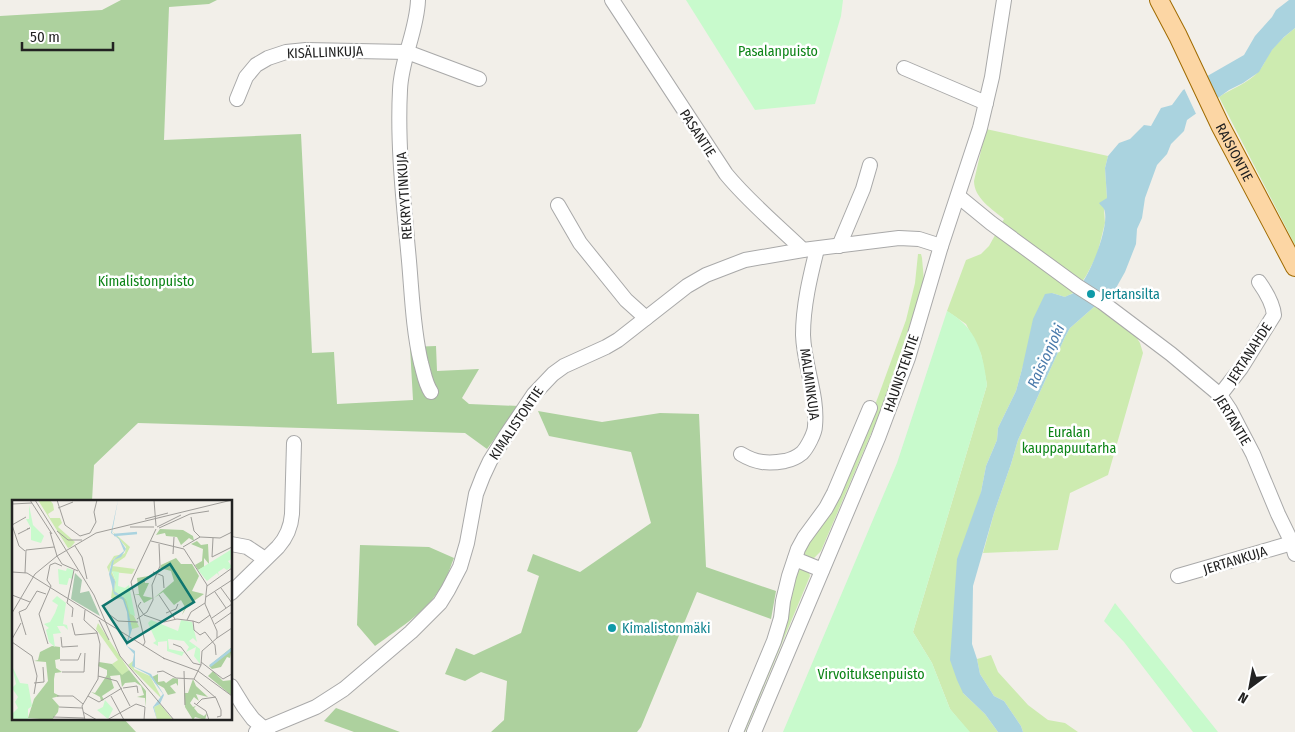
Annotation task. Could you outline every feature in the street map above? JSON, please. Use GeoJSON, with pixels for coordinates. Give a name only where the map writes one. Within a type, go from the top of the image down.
{"type":"FeatureCollection","features":[{"type":"Feature","properties":{"kind":"main road","name":"RAISIONTIE"},"geometry":{"type":"LineString","coordinates":[[1159,0],[1220,125],[1295,267]]}},
{"type":"Feature","properties":{"kind":"main road","name":"RAISIONTIE"},"geometry":{"type":"LineString","coordinates":[[1169,0],[1178,36]]}},
{"type":"Feature","properties":{"kind":"street","name":"REKRYYTINKUJA"},"geometry":{"type":"LineString","coordinates":[[418,0],[415,22],[402,68],[400,131],[406,234],[415,329],[426,383],[431,392]]}},
{"type":"Feature","properties":{"kind":"street","name":"PASANTIE"},"geometry":{"type":"LineString","coordinates":[[612,0],[726,174],[754,206],[810,249]]}},
{"type":"Feature","properties":{"kind":"street","name":"HAUNISTENTIE"},"geometry":{"type":"LineString","coordinates":[[754,732],[878,438],[908,358],[941,246],[980,128],[997,47],[1004,0]]}},
{"type":"Feature","properties":{"kind":"street","name":"KISÄLLINKUJA"},"geometry":{"type":"LineString","coordinates":[[237,99],[246,77],[256,65],[268,58],[286,52],[306,50],[406,52],[479,79]]}},
{"type":"Feature","properties":{"kind":"street"},"geometry":{"type":"LineString","coordinates":[[904,68],[986,103]]}},
{"type":"Feature","properties":{"kind":"street"},"geometry":{"type":"LineString","coordinates":[[839,246],[863,189],[870,164]]}},
{"type":"Feature","properties":{"kind":"street","name":"JERTANTIE"},"geometry":{"type":"LineString","coordinates":[[958,196],[1076,286],[1102,302],[1172,354],[1220,395],[1253,454],[1293,548]]}},
{"type":"Feature","properties":{"kind":"street"},"geometry":{"type":"LineString","coordinates":[[558,205],[580,244],[626,300],[646,318]]}},
{"type":"Feature","properties":{"kind":"street","name":"KIMALISTONTIE"},"geometry":{"type":"LineString","coordinates":[[263,731],[316,707],[344,689],[411,632],[440,604],[460,567],[476,494],[490,461],[534,394],[553,374],[564,366],[606,347],[629,332],[688,286],[706,275],[745,260],[810,249],[899,238],[912,238],[941,246]]}},
{"type":"Feature","properties":{"kind":"street","name":"MALMINKUJA"},"geometry":{"type":"LineString","coordinates":[[741,454],[752,460],[774,463],[790,460],[802,453],[810,441],[815,428],[812,386],[805,357],[803,336],[804,311],[809,285],[810,249]]}},
{"type":"Feature","properties":{"kind":"street","name":"JERTANAHDE"},"geometry":{"type":"LineString","coordinates":[[1220,395],[1241,368],[1274,315],[1268,296],[1259,282]]}},
{"type":"Feature","properties":{"kind":"street","name":"HAUNISTENTIE"},"geometry":{"type":"LineString","coordinates":[[736,732],[774,641],[781,618],[789,576],[798,549],[834,493],[870,408]]}},
{"type":"Feature","properties":{"kind":"street"},"geometry":{"type":"LineString","coordinates":[[232,592],[285,539],[292,523],[294,443]]}},
{"type":"Feature","properties":{"kind":"street"},"geometry":{"type":"LineString","coordinates":[[232,544],[247,547],[265,559]]}},
{"type":"Feature","properties":{"kind":"street","name":"JERTANKUJA"},"geometry":{"type":"LineString","coordinates":[[1178,576],[1293,548]]}},
{"type":"Feature","properties":{"kind":"street"},"geometry":{"type":"LineString","coordinates":[[795,559],[822,570]]}},
{"type":"Feature","properties":{"kind":"street"},"geometry":{"type":"LineString","coordinates":[[232,688],[263,731]]}},
{"type":"Feature","properties":{"kind":"green space","name":"Kimalistonpuisto"},"geometry":{"type":"Polygon","coordinates":[[[121,0],[217,0],[209,4],[169,7],[164,140],[301,134],[312,353],[334,352],[337,404],[413,400],[410,347],[436,346],[437,371],[479,369],[462,398],[469,404],[519,406],[487,449],[465,433],[138,423],[94,465],[92,500],[12,500],[12,720],[125,720],[136,732],[0,732],[0,16],[102,10],[121,0]]]}},
{"type":"Feature","properties":{"kind":"green space","name":"Pasalanpuisto"},"geometry":{"type":"Polygon","coordinates":[[[686,0],[843,0],[841,16],[815,104],[755,110],[686,0]]]}},
{"type":"Feature","properties":{"kind":"green space"},"geometry":{"type":"Polygon","coordinates":[[[1295,28],[1295,245],[1219,97],[1254,76],[1270,52],[1295,28]]]}},
{"type":"Feature","properties":{"kind":"green space"},"geometry":{"type":"Polygon","coordinates":[[[986,129],[1108,156],[1105,168],[1107,198],[1104,210],[1105,223],[1097,255],[1075,292],[1065,297],[1052,293],[1022,369],[1016,391],[998,428],[997,440],[986,466],[981,492],[963,693],[985,714],[998,732],[969,732],[950,709],[932,663],[913,632],[987,385],[981,354],[966,324],[947,311],[966,260],[981,254],[989,246],[1004,219],[984,203],[975,187],[974,181],[986,129]]]}},
{"type":"Feature","properties":{"kind":"green space"},"geometry":{"type":"Polygon","coordinates":[[[918,254],[921,254],[922,258],[924,281],[885,401],[821,551],[814,558],[810,558],[804,554],[803,546],[858,449],[906,320],[915,283],[918,254]]]}},
{"type":"Feature","properties":{"kind":"green space","name":"Euralan kauppapuutarha"},"geometry":{"type":"Polygon","coordinates":[[[1095,306],[1135,335],[1143,353],[1108,475],[1070,493],[1058,550],[983,553],[1018,440],[1070,328],[1095,306]]]}},
{"type":"Feature","properties":{"kind":"green space","name":"Virvoituksenpuisto"},"geometry":{"type":"Polygon","coordinates":[[[947,311],[965,325],[977,342],[987,385],[913,632],[932,663],[950,709],[970,732],[783,732],[897,463],[947,311]]]}},
{"type":"Feature","properties":{"kind":"green space"},"geometry":{"type":"Polygon","coordinates":[[[538,411],[602,422],[660,413],[699,414],[706,567],[776,591],[771,619],[697,592],[641,727],[637,732],[491,732],[504,720],[507,681],[481,672],[465,681],[445,674],[456,648],[474,655],[521,633],[539,576],[527,571],[533,554],[580,572],[651,523],[631,452],[549,436],[538,411]]]}},
{"type":"Feature","properties":{"kind":"green space"},"geometry":{"type":"Polygon","coordinates":[[[360,545],[429,547],[454,558],[445,580],[424,609],[375,646],[357,625],[360,545]]]}},
{"type":"Feature","properties":{"kind":"green space"},"geometry":{"type":"Polygon","coordinates":[[[798,570],[807,571],[810,576],[745,732],[740,732],[790,584],[798,570]]]}},
{"type":"Feature","properties":{"kind":"green space"},"geometry":{"type":"Polygon","coordinates":[[[1115,603],[1218,732],[1193,732],[1124,642],[1104,621],[1115,603]]]}},
{"type":"Feature","properties":{"kind":"green space"},"geometry":{"type":"Polygon","coordinates":[[[991,655],[998,672],[1028,705],[1048,720],[1065,723],[1078,732],[1023,732],[1004,701],[994,696],[980,674],[977,659],[991,655]]]}},
{"type":"Feature","properties":{"kind":"green space"},"geometry":{"type":"Polygon","coordinates":[[[336,708],[400,732],[354,732],[324,721],[336,708]]]}},
{"type":"Feature","properties":{"kind":"water","name":"Raisionjoki"},"geometry":{"type":"Polygon","coordinates":[[[1289,0],[1295,0],[1295,28],[1272,50],[1259,72],[1229,90],[1187,120],[1184,131],[1171,144],[1167,154],[1157,165],[1145,198],[1142,218],[1137,229],[1136,244],[1125,272],[1111,294],[1104,295],[1095,306],[1070,328],[1018,440],[973,586],[972,644],[980,674],[994,696],[1004,701],[1023,732],[998,732],[985,714],[963,693],[950,660],[957,559],[981,492],[986,466],[997,440],[998,428],[1016,391],[1033,319],[1045,294],[1052,293],[1065,297],[1074,293],[1092,265],[1104,227],[1104,209],[1099,203],[1107,198],[1105,168],[1108,156],[1119,143],[1130,139],[1144,125],[1151,126],[1161,108],[1172,105],[1183,90],[1244,55],[1255,36],[1276,10],[1289,0]]]}},
{"type":"Feature","properties":{"kind":"pier"},"geometry":{"type":"Polygon","coordinates":[[[1206,74],[1219,100],[1197,116],[1183,86],[1206,74]]]}},
{"type":"Feature","properties":{"kind":"place","name":"Jertansilta"},"geometry":{"type":"Point","coordinates":[1091,294]}},
{"type":"Feature","properties":{"kind":"place","name":"Kimalistonmäki"},"geometry":{"type":"Point","coordinates":[612,628]}}]}
